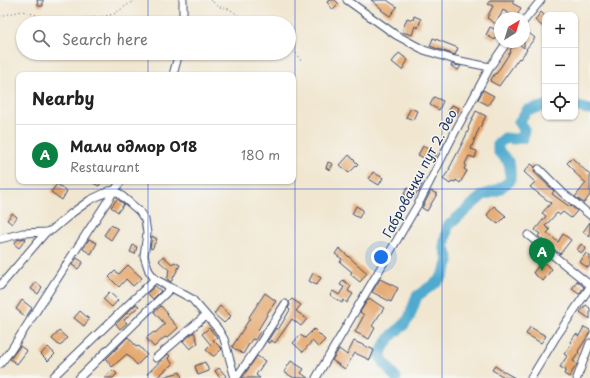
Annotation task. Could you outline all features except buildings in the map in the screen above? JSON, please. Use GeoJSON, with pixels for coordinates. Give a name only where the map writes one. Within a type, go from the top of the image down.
{"type":"FeatureCollection","features":[{"type":"Feature","properties":{"kind":"street"},"geometry":{"type":"LineString","coordinates":[[183,0],[183,16]]}},
{"type":"Feature","properties":{"kind":"street"},"geometry":{"type":"LineString","coordinates":[[347,0],[396,35],[424,50],[455,60],[490,67]]}},
{"type":"Feature","properties":{"kind":"street"},"geometry":{"type":"LineString","coordinates":[[530,14],[541,0]]}},
{"type":"Feature","properties":{"kind":"street","name":"Габровачки пут 2. део"},"geometry":{"type":"LineString","coordinates":[[316,378],[421,199],[490,67],[503,48]]}},
{"type":"Feature","properties":{"kind":"street"},"geometry":{"type":"LineString","coordinates":[[174,72],[177,60]]}},
{"type":"Feature","properties":{"kind":"street"},"geometry":{"type":"LineString","coordinates":[[539,169],[563,193],[590,215]]}},
{"type":"Feature","properties":{"kind":"street"},"geometry":{"type":"LineString","coordinates":[[0,364],[11,350],[112,191],[118,184]]}},
{"type":"Feature","properties":{"kind":"street"},"geometry":{"type":"LineString","coordinates":[[0,240],[23,233],[46,232],[52,230],[90,200],[112,191]]}},
{"type":"Feature","properties":{"kind":"street"},"geometry":{"type":"LineString","coordinates":[[112,191],[139,210],[145,220],[147,233],[144,256],[149,271],[155,279],[192,300],[218,329],[224,339],[235,378]]}},
{"type":"Feature","properties":{"kind":"street"},"geometry":{"type":"LineString","coordinates":[[0,286],[46,232]]}},
{"type":"Feature","properties":{"kind":"street"},"geometry":{"type":"LineString","coordinates":[[528,235],[590,286],[531,378]]}},
{"type":"Feature","properties":{"kind":"street"},"geometry":{"type":"LineString","coordinates":[[54,376],[155,279]]}},
{"type":"Feature","properties":{"kind":"street"},"geometry":{"type":"LineString","coordinates":[[79,378],[171,288]]}},
{"type":"Feature","properties":{"kind":"street"},"geometry":{"type":"LineString","coordinates":[[235,378],[259,345],[285,304]]}},
{"type":"Feature","properties":{"kind":"street"},"geometry":{"type":"LineString","coordinates":[[156,358],[206,316]]}},
{"type":"Feature","properties":{"kind":"street"},"geometry":{"type":"LineString","coordinates":[[577,378],[590,343]]}},
{"type":"Feature","properties":{"kind":"path"},"geometry":{"type":"LineString","coordinates":[[105,16],[114,14],[135,0]]}},
{"type":"Feature","properties":{"kind":"path"},"geometry":{"type":"LineString","coordinates":[[210,0],[220,7],[229,9],[239,16]]}},
{"type":"Feature","properties":{"kind":"path"},"geometry":{"type":"LineString","coordinates":[[0,16],[22,11],[40,16]]}},
{"type":"Feature","properties":{"kind":"path"},"geometry":{"type":"LineString","coordinates":[[296,53],[300,57],[301,62]]}},
{"type":"Feature","properties":{"kind":"waterway"},"geometry":{"type":"LineString","coordinates":[[396,378],[380,356],[384,346],[393,334],[403,326],[409,318],[417,296],[437,282],[443,275],[449,261],[444,246],[448,226],[483,195],[496,191],[510,181],[509,164],[506,158],[498,151],[498,144],[505,138],[523,138],[524,129],[519,122],[527,110],[542,107]]}},
{"type":"Feature","properties":{"kind":"waterway"},"geometry":{"type":"LineString","coordinates":[[578,107],[590,110]]}},
{"type":"Feature","properties":{"kind":"place","name":"Мали одмор 018"},"geometry":{"type":"Point","coordinates":[542,271]}}]}
